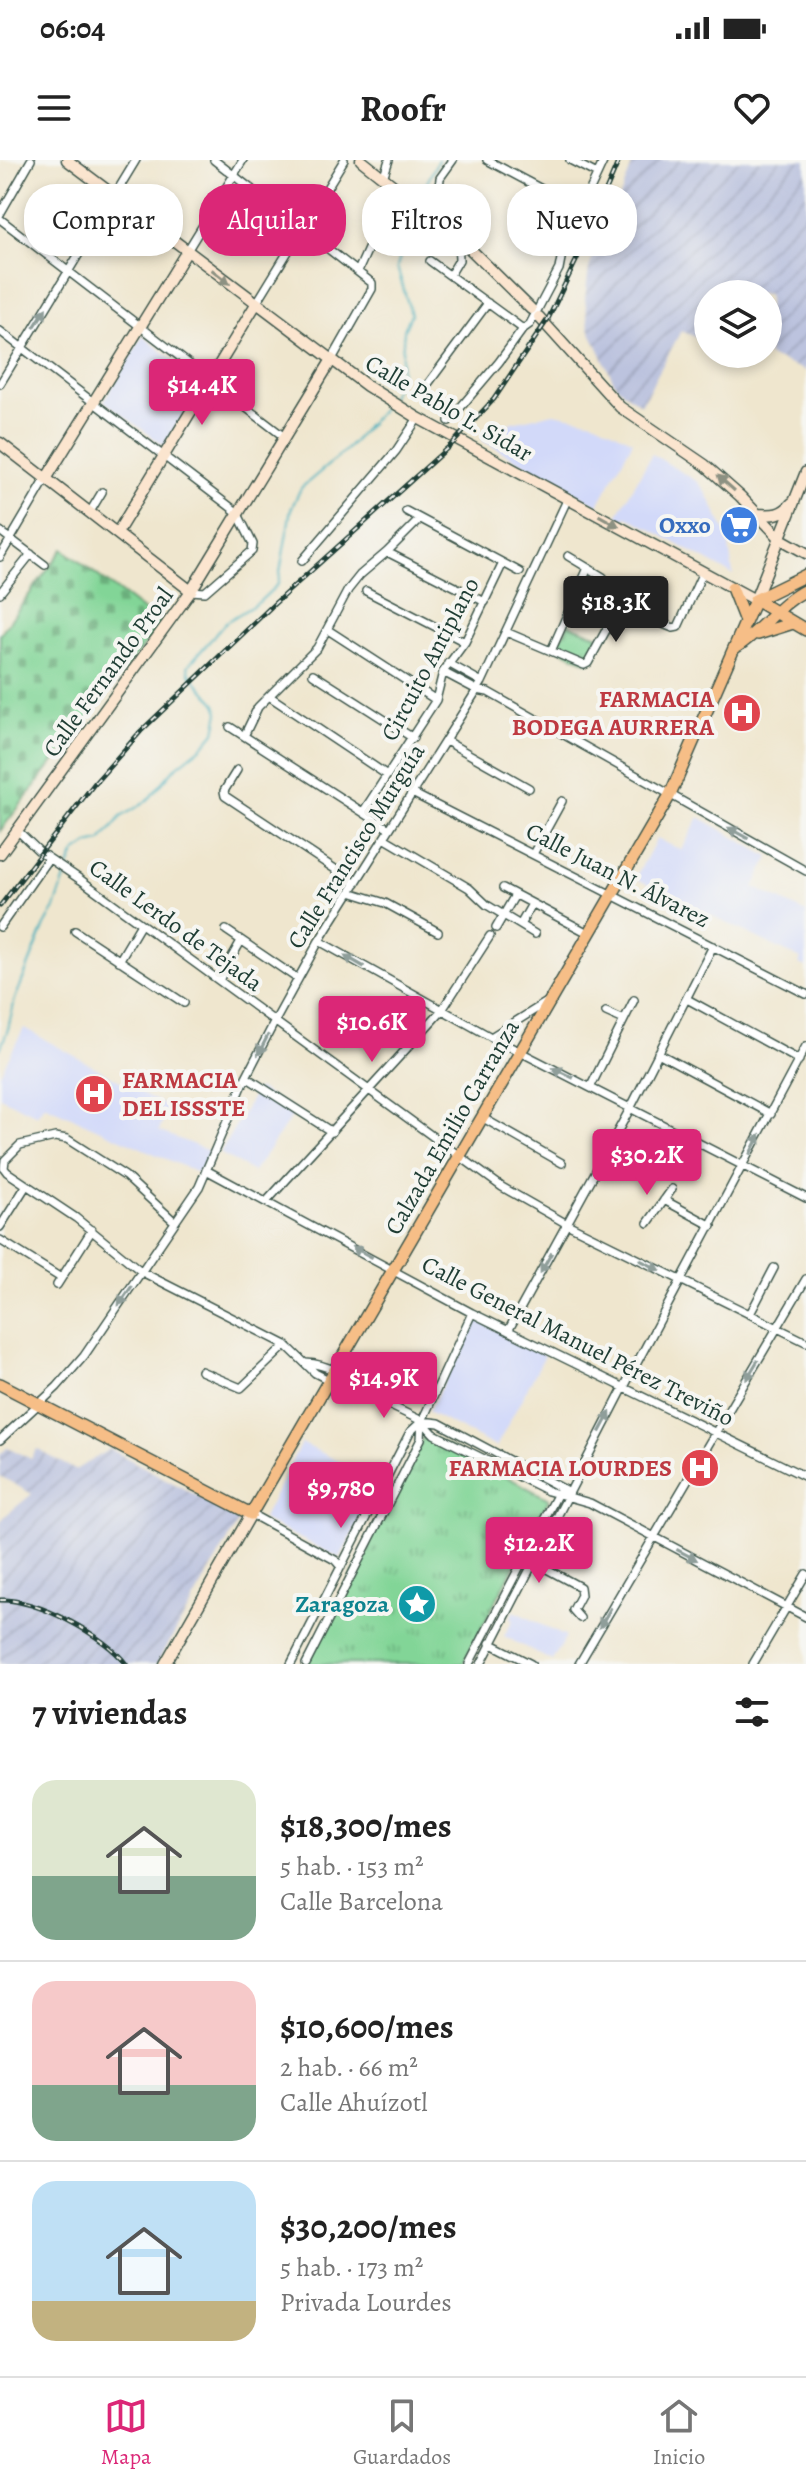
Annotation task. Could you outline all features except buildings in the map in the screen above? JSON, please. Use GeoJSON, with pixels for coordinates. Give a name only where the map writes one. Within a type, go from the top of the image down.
{"type":"FeatureCollection","features":[{"type":"Feature","properties":{"kind":"main road"},"geometry":{"type":"LineString","coordinates":[[755,600],[806,575]]}},
{"type":"Feature","properties":{"kind":"main road"},"geometry":{"type":"LineString","coordinates":[[732,588],[745,621]]}},
{"type":"Feature","properties":{"kind":"main road"},"geometry":{"type":"LineString","coordinates":[[750,638],[786,602],[806,590]]}},
{"type":"Feature","properties":{"kind":"main road"},"geometry":{"type":"LineString","coordinates":[[755,600],[806,630]]}},
{"type":"Feature","properties":{"kind":"main road","name":"Calzada Emilio Carranza"},"geometry":{"type":"LineString","coordinates":[[251,1514],[670,795],[755,600]]}},
{"type":"Feature","properties":{"kind":"main road"},"geometry":{"type":"LineString","coordinates":[[735,648],[775,627],[793,623]]}},
{"type":"Feature","properties":{"kind":"main road"},"geometry":{"type":"LineString","coordinates":[[0,1384],[251,1514]]}},
{"type":"Feature","properties":{"kind":"street"},"geometry":{"type":"LineString","coordinates":[[31,160],[0,216],[283,436]]}},
{"type":"Feature","properties":{"kind":"street","name":"Calle Pablo L. Sidar"},"geometry":{"type":"LineString","coordinates":[[67,160],[97,184]]}},
{"type":"Feature","properties":{"kind":"street"},"geometry":{"type":"LineString","coordinates":[[121,184],[136,160]]}},
{"type":"Feature","properties":{"kind":"street"},"geometry":{"type":"LineString","coordinates":[[214,160],[246,184]]}},
{"type":"Feature","properties":{"kind":"street"},"geometry":{"type":"LineString","coordinates":[[0,557],[243,160]]}},
{"type":"Feature","properties":{"kind":"street"},"geometry":{"type":"LineString","coordinates":[[330,184],[344,160]]}},
{"type":"Feature","properties":{"kind":"street"},"geometry":{"type":"LineString","coordinates":[[361,160],[392,184]]}},
{"type":"Feature","properties":{"kind":"street"},"geometry":{"type":"LineString","coordinates":[[383,178],[389,160]]}},
{"type":"Feature","properties":{"kind":"street"},"geometry":{"type":"LineString","coordinates":[[440,184],[440,178],[453,160]]}},
{"type":"Feature","properties":{"kind":"street"},"geometry":{"type":"LineString","coordinates":[[487,160],[532,184]]}},
{"type":"Feature","properties":{"kind":"street"},"geometry":{"type":"LineString","coordinates":[[570,160],[597,174]]}},
{"type":"Feature","properties":{"kind":"street"},"geometry":{"type":"LineString","coordinates":[[593,184],[604,160]]}},
{"type":"Feature","properties":{"kind":"street","name":"Calle Pablo L. Sidar"},"geometry":{"type":"LineString","coordinates":[[183,248],[331,361],[393,403],[567,501],[755,600]]}},
{"type":"Feature","properties":{"kind":"street"},"geometry":{"type":"LineString","coordinates":[[0,384],[78,256]]}},
{"type":"Feature","properties":{"kind":"street"},"geometry":{"type":"LineString","coordinates":[[117,533],[286,256]]}},
{"type":"Feature","properties":{"kind":"street"},"geometry":{"type":"LineString","coordinates":[[339,256],[358,271],[366,256]]}},
{"type":"Feature","properties":{"kind":"street"},"geometry":{"type":"LineString","coordinates":[[459,256],[459,260]]}},
{"type":"Feature","properties":{"kind":"street"},"geometry":{"type":"LineString","coordinates":[[450,275],[465,256]]}},
{"type":"Feature","properties":{"kind":"street"},"geometry":{"type":"LineString","coordinates":[[479,256],[620,407],[698,459],[781,539],[806,553]]}},
{"type":"Feature","properties":{"kind":"street"},"geometry":{"type":"LineString","coordinates":[[449,421],[530,324],[559,269],[561,256]]}},
{"type":"Feature","properties":{"kind":"street"},"geometry":{"type":"LineString","coordinates":[[430,261],[523,329]]}},
{"type":"Feature","properties":{"kind":"street","name":"Calle Fernando Proal"},"geometry":{"type":"LineString","coordinates":[[0,854],[191,591],[372,289],[372,283],[358,271]]}},
{"type":"Feature","properties":{"kind":"street"},"geometry":{"type":"LineString","coordinates":[[419,396],[488,303]]}},
{"type":"Feature","properties":{"kind":"street"},"geometry":{"type":"LineString","coordinates":[[0,331],[237,512]]}},
{"type":"Feature","properties":{"kind":"street"},"geometry":{"type":"LineString","coordinates":[[302,561],[396,451],[418,418]]}},
{"type":"Feature","properties":{"kind":"street"},"geometry":{"type":"LineString","coordinates":[[0,443],[191,591]]}},
{"type":"Feature","properties":{"kind":"street"},"geometry":{"type":"LineString","coordinates":[[755,600],[806,472]]}},
{"type":"Feature","properties":{"kind":"street"},"geometry":{"type":"LineString","coordinates":[[90,512],[102,492]]}},
{"type":"Feature","properties":{"kind":"street"},"geometry":{"type":"LineString","coordinates":[[756,514],[780,514],[796,498]]}},
{"type":"Feature","properties":{"kind":"street","name":"Calle Francisco Murguía"},"geometry":{"type":"LineString","coordinates":[[0,1440],[39,1405],[84,1356],[199,1187],[246,1077],[275,1021],[319,941],[482,682],[567,501]]}},
{"type":"Feature","properties":{"kind":"street"},"geometry":{"type":"LineString","coordinates":[[406,511],[520,572]]}},
{"type":"Feature","properties":{"kind":"street","name":"Calle Fernando Proal"},"geometry":{"type":"LineString","coordinates":[[191,591],[205,592],[252,551],[253,544],[237,512]]}},
{"type":"Feature","properties":{"kind":"street"},"geometry":{"type":"LineString","coordinates":[[245,734],[253,713],[301,666],[328,630],[348,590],[360,575],[420,519]]}},
{"type":"Feature","properties":{"kind":"street"},"geometry":{"type":"LineString","coordinates":[[0,531],[45,565]]}},
{"type":"Feature","properties":{"kind":"street"},"geometry":{"type":"LineString","coordinates":[[387,552],[485,602]]}},
{"type":"Feature","properties":{"kind":"street"},"geometry":{"type":"LineString","coordinates":[[0,593],[31,554]]}},
{"type":"Feature","properties":{"kind":"street"},"geometry":{"type":"LineString","coordinates":[[568,556],[607,582],[621,603],[642,616],[676,628],[703,572]]}},
{"type":"Feature","properties":{"kind":"street","name":"Circuito Antiplano"},"geometry":{"type":"LineString","coordinates":[[363,812],[436,700],[443,672],[465,642],[503,563]]}},
{"type":"Feature","properties":{"kind":"street"},"geometry":{"type":"LineString","coordinates":[[551,651],[588,568]]}},
{"type":"Feature","properties":{"kind":"street"},"geometry":{"type":"LineString","coordinates":[[366,591],[465,642]]}},
{"type":"Feature","properties":{"kind":"street"},"geometry":{"type":"LineString","coordinates":[[506,632],[586,665],[621,603]]}},
{"type":"Feature","properties":{"kind":"street"},"geometry":{"type":"LineString","coordinates":[[328,630],[436,700]]}},
{"type":"Feature","properties":{"kind":"street"},"geometry":{"type":"LineString","coordinates":[[448,663],[482,682],[488,692]]}},
{"type":"Feature","properties":{"kind":"street"},"geometry":{"type":"LineString","coordinates":[[443,672],[477,690],[488,692],[806,871]]}},
{"type":"Feature","properties":{"kind":"street"},"geometry":{"type":"LineString","coordinates":[[313,674],[413,738]]}},
{"type":"Feature","properties":{"kind":"street"},"geometry":{"type":"LineString","coordinates":[[269,696],[387,775]]}},
{"type":"Feature","properties":{"kind":"street"},"geometry":{"type":"LineString","coordinates":[[230,727],[389,829]]}},
{"type":"Feature","properties":{"kind":"street"},"geometry":{"type":"LineString","coordinates":[[446,741],[529,788]]}},
{"type":"Feature","properties":{"kind":"street"},"geometry":{"type":"LineString","coordinates":[[237,770],[224,791],[225,796],[356,883]]}},
{"type":"Feature","properties":{"kind":"street","name":"Calle Juan N. Álvarez"},"geometry":{"type":"LineString","coordinates":[[412,793],[806,994]]}},
{"type":"Feature","properties":{"kind":"street"},"geometry":{"type":"LineString","coordinates":[[533,854],[562,801]]}},
{"type":"Feature","properties":{"kind":"street","name":"Calle Lerdo de Tejada"},"geometry":{"type":"LineString","coordinates":[[18,831],[48,859],[502,1187],[567,1224],[806,1342]]}},
{"type":"Feature","properties":{"kind":"street"},"geometry":{"type":"LineString","coordinates":[[384,838],[469,888],[503,915],[535,934]]}},
{"type":"Feature","properties":{"kind":"street"},"geometry":{"type":"LineString","coordinates":[[0,927],[48,859]]}},
{"type":"Feature","properties":{"kind":"street"},"geometry":{"type":"LineString","coordinates":[[503,888],[590,934]]}},
{"type":"Feature","properties":{"kind":"street"},"geometry":{"type":"LineString","coordinates":[[350,892],[385,903],[438,932]]}},
{"type":"Feature","properties":{"kind":"street"},"geometry":{"type":"LineString","coordinates":[[496,928],[515,895]]}},
{"type":"Feature","properties":{"kind":"street"},"geometry":{"type":"LineString","coordinates":[[520,925],[532,904]]}},
{"type":"Feature","properties":{"kind":"street"},"geometry":{"type":"LineString","coordinates":[[119,961],[141,924]]}},
{"type":"Feature","properties":{"kind":"street"},"geometry":{"type":"LineString","coordinates":[[226,930],[298,979]]}},
{"type":"Feature","properties":{"kind":"street"},"geometry":{"type":"LineString","coordinates":[[75,931],[184,1003]]}},
{"type":"Feature","properties":{"kind":"street"},"geometry":{"type":"LineString","coordinates":[[266,1202],[442,1010],[490,936]]}},
{"type":"Feature","properties":{"kind":"street"},"geometry":{"type":"LineString","coordinates":[[219,980],[241,941]]}},
{"type":"Feature","properties":{"kind":"street"},"geometry":{"type":"LineString","coordinates":[[319,941],[491,1037],[806,1198]]}},
{"type":"Feature","properties":{"kind":"street"},"geometry":{"type":"LineString","coordinates":[[508,1331],[631,1107],[713,946]]}},
{"type":"Feature","properties":{"kind":"street"},"geometry":{"type":"LineString","coordinates":[[687,999],[799,1060]]}},
{"type":"Feature","properties":{"kind":"street"},"geometry":{"type":"LineString","coordinates":[[591,1086],[634,1000]]}},
{"type":"Feature","properties":{"kind":"street"},"geometry":{"type":"LineString","coordinates":[[491,1037],[549,1001]]}},
{"type":"Feature","properties":{"kind":"street"},"geometry":{"type":"LineString","coordinates":[[606,1012],[624,1020]]}},
{"type":"Feature","properties":{"kind":"street"},"geometry":{"type":"LineString","coordinates":[[481,1664],[806,1046]]}},
{"type":"Feature","properties":{"kind":"street"},"geometry":{"type":"LineString","coordinates":[[658,1053],[771,1114]]}},
{"type":"Feature","properties":{"kind":"street"},"geometry":{"type":"LineString","coordinates":[[246,1077],[332,1132]]}},
{"type":"Feature","properties":{"kind":"street"},"geometry":{"type":"LineString","coordinates":[[483,1118],[562,1163]]}},
{"type":"Feature","properties":{"kind":"street"},"geometry":{"type":"LineString","coordinates":[[175,1222],[125,1176],[67,1139],[55,1137],[27,1143],[11,1152],[5,1160],[4,1168],[26,1186],[64,1209],[142,1272],[286,1345],[306,1363],[319,1364],[330,1375],[355,1382],[360,1391],[422,1421],[439,1423],[559,1490],[590,1503],[806,1617]]}},
{"type":"Feature","properties":{"kind":"street","name":"Calle General Manuel Pérez Treviño"},"geometry":{"type":"LineString","coordinates":[[206,1170],[472,1313],[806,1477]]}},
{"type":"Feature","properties":{"kind":"street"},"geometry":{"type":"LineString","coordinates":[[0,1227],[26,1186]]}},
{"type":"Feature","properties":{"kind":"street"},"geometry":{"type":"LineString","coordinates":[[648,1223],[672,1189]]}},
{"type":"Feature","properties":{"kind":"street"},"geometry":{"type":"LineString","coordinates":[[664,1200],[712,1226]]}},
{"type":"Feature","properties":{"kind":"street"},"geometry":{"type":"LineString","coordinates":[[0,1240],[59,1282],[92,1230]]}},
{"type":"Feature","properties":{"kind":"street"},"geometry":{"type":"LineString","coordinates":[[750,1314],[774,1268]]}},
{"type":"Feature","properties":{"kind":"street"},"geometry":{"type":"LineString","coordinates":[[579,1664],[714,1434],[803,1292],[806,1279]]}},
{"type":"Feature","properties":{"kind":"street"},"geometry":{"type":"LineString","coordinates":[[306,1664],[421,1439],[422,1421],[472,1313]]}},
{"type":"Feature","properties":{"kind":"street"},"geometry":{"type":"LineString","coordinates":[[201,1371],[241,1388],[286,1345]]}},
{"type":"Feature","properties":{"kind":"street"},"geometry":{"type":"LineString","coordinates":[[291,1664],[339,1561],[410,1432],[422,1421]]}},
{"type":"Feature","properties":{"kind":"street"},"geometry":{"type":"LineString","coordinates":[[469,1664],[559,1490]]}},
{"type":"Feature","properties":{"kind":"street"},"geometry":{"type":"LineString","coordinates":[[251,1514],[339,1561],[355,1564]]}},
{"type":"Feature","properties":{"kind":"street","name":"Calzada Emilio Carranza"},"geometry":{"type":"LineString","coordinates":[[165,1664],[251,1514]]}},
{"type":"Feature","properties":{"kind":"street"},"geometry":{"type":"LineString","coordinates":[[339,1561],[350,1574]]}},
{"type":"Feature","properties":{"kind":"street"},"geometry":{"type":"LineString","coordinates":[[534,1562],[580,1587],[581,1595],[573,1610],[580,1618]]}},
{"type":"Feature","properties":{"kind":"street"},"geometry":{"type":"LineString","coordinates":[[753,1664],[806,1574]]}},
{"type":"Feature","properties":{"kind":"street"},"geometry":{"type":"LineString","coordinates":[[482,1639],[531,1664]]}},
{"type":"Feature","properties":{"kind":"shaded area"},"geometry":{"type":"Polygon","coordinates":[[[634,160],[806,160],[806,371],[782,362],[782,280],[694,280],[694,336],[681,331],[641,405],[616,386],[589,328],[585,299],[593,256],[637,256],[637,184],[625,184],[634,160]]]}},
{"type":"Feature","properties":{"kind":"shaded area"},"geometry":{"type":"Polygon","coordinates":[[[143,336],[201,383],[166,447],[104,401],[143,336]]]}},
{"type":"Feature","properties":{"kind":"shaded area"},"geometry":{"type":"Polygon","coordinates":[[[554,413],[594,421],[633,441],[598,505],[481,440],[512,422],[554,413]]]}},
{"type":"Feature","properties":{"kind":"shaded area"},"geometry":{"type":"Polygon","coordinates":[[[652,454],[698,482],[706,492],[728,537],[733,575],[627,516],[624,521],[617,516],[652,454]]]}},
{"type":"Feature","properties":{"kind":"shaded area"},"geometry":{"type":"Polygon","coordinates":[[[699,817],[769,857],[754,887],[806,913],[806,967],[799,964],[801,959],[635,878],[657,839],[682,850],[699,817]]]}},
{"type":"Feature","properties":{"kind":"shaded area"},"geometry":{"type":"Polygon","coordinates":[[[24,1028],[169,1108],[159,1131],[209,1151],[200,1174],[44,1105],[37,1115],[0,1097],[0,1074],[24,1028]]]}},
{"type":"Feature","properties":{"kind":"shaded area"},"geometry":{"type":"Polygon","coordinates":[[[257,1088],[295,1112],[253,1172],[220,1153],[257,1088]]]}},
{"type":"Feature","properties":{"kind":"shaded area"},"geometry":{"type":"Polygon","coordinates":[[[477,1320],[545,1355],[496,1447],[428,1412],[477,1320]]]}},
{"type":"Feature","properties":{"kind":"shaded area"},"geometry":{"type":"Polygon","coordinates":[[[301,1443],[380,1481],[340,1558],[262,1520],[301,1443]]]}},
{"type":"Feature","properties":{"kind":"shaded area"},"geometry":{"type":"Polygon","coordinates":[[[8,1447],[31,1459],[37,1449],[75,1470],[110,1449],[240,1519],[157,1664],[0,1664],[0,1523],[32,1494],[0,1476],[0,1455],[8,1447]]]}},
{"type":"Feature","properties":{"kind":"shaded area"},"geometry":{"type":"Polygon","coordinates":[[[514,1611],[566,1637],[552,1661],[504,1636],[513,1620],[510,1619],[514,1611]]]}},
{"type":"Feature","properties":{"kind":"green space"},"geometry":{"type":"Polygon","coordinates":[[[63,549],[161,624],[0,831],[0,634],[63,549]]]}},
{"type":"Feature","properties":{"kind":"green space"},"geometry":{"type":"Polygon","coordinates":[[[568,624],[599,636],[587,662],[557,648],[568,624]]]}},
{"type":"Feature","properties":{"kind":"green space"},"geometry":{"type":"Polygon","coordinates":[[[425,1434],[549,1499],[463,1664],[306,1664],[425,1434]]]}},
{"type":"Feature","properties":{"kind":"waterway"},"geometry":{"type":"LineString","coordinates":[[426,184],[438,160]]}},
{"type":"Feature","properties":{"kind":"waterway"},"geometry":{"type":"LineString","coordinates":[[391,396],[400,378],[404,330],[411,314],[397,267],[400,256]]}},
{"type":"Feature","properties":{"kind":"waterway"},"geometry":{"type":"LineString","coordinates":[[68,869],[75,853],[88,844],[101,841],[121,817],[147,801],[175,768],[215,732],[219,712],[216,704],[190,674],[188,666],[226,622],[259,602],[278,584],[291,509],[301,488],[346,450],[386,405]]}},
{"type":"Feature","properties":{"kind":"waterway"},"geometry":{"type":"LineString","coordinates":[[0,1049],[15,999],[66,875]]}},
{"type":"Feature","properties":{"kind":"railway"},"geometry":{"type":"LineString","coordinates":[[0,906],[94,784],[141,731],[274,604],[453,443],[494,399],[548,319],[619,160]]}},
{"type":"Feature","properties":{"kind":"railway"},"geometry":{"type":"LineString","coordinates":[[0,1600],[32,1605],[69,1621],[103,1642],[126,1664]]}},
{"type":"Feature","properties":{"kind":"place","name":"Oxxo"},"geometry":{"type":"Point","coordinates":[739,525]}},
{"type":"Feature","properties":{"kind":"place","name":"FARMACIA BODEGA AURRERA"},"geometry":{"type":"Point","coordinates":[742,713]}},
{"type":"Feature","properties":{"kind":"place","name":"FARMACIA DEL ISSSTE"},"geometry":{"type":"Point","coordinates":[94,1094]}},
{"type":"Feature","properties":{"kind":"place","name":"FARMACIA LOURDES"},"geometry":{"type":"Point","coordinates":[700,1468]}},
{"type":"Feature","properties":{"kind":"place","name":"Zaragoza"},"geometry":{"type":"Point","coordinates":[417,1604]}}]}
